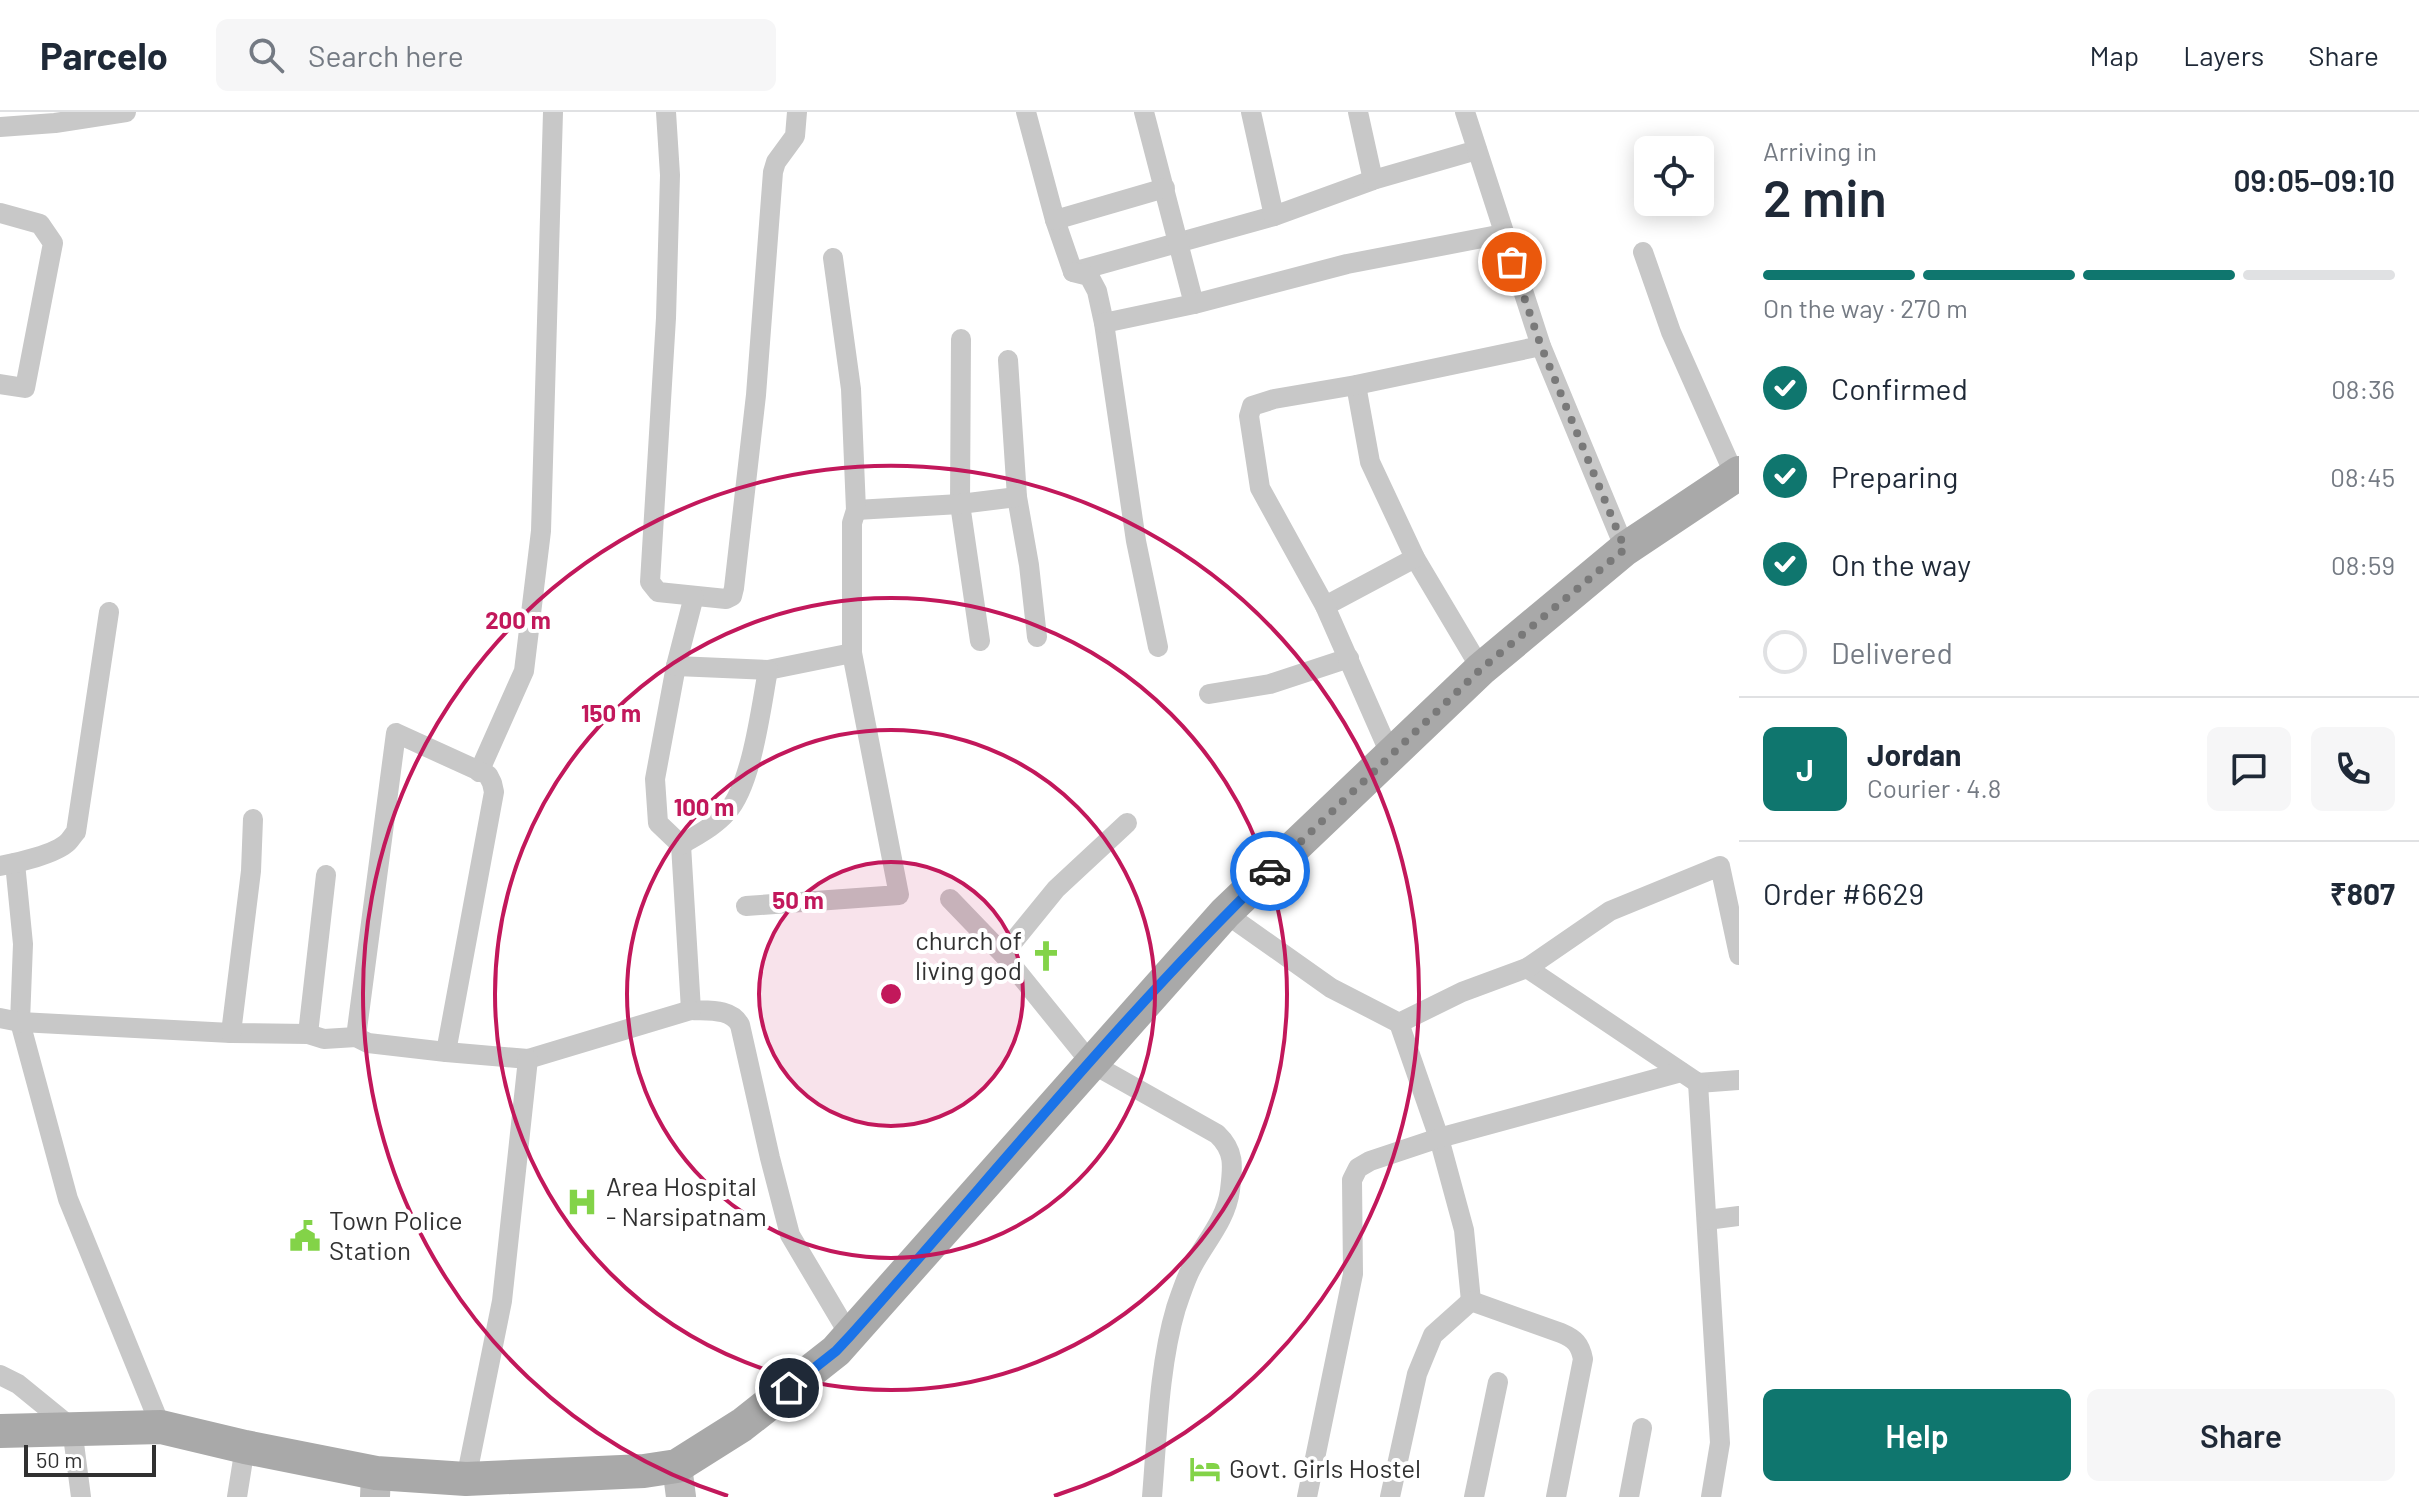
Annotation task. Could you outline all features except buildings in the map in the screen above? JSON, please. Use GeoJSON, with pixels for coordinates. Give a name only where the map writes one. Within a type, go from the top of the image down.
{"type":"FeatureCollection","features":[{"type":"Feature","properties":{"kind":"main road"},"geometry":{"type":"LineString","coordinates":[[0,1431],[161,1427],[245,1447],[376,1485],[644,1471],[679,1482],[742,1425],[836,1351],[1225,913],[1481,669],[1625,549],[1737,474]]}},
{"type":"Feature","properties":{"kind":"street"},"geometry":{"type":"LineString","coordinates":[[0,127],[55,123],[126,112]]}},
{"type":"Feature","properties":{"kind":"street"},"geometry":{"type":"LineString","coordinates":[[479,772],[524,671],[541,531],[553,112]]}},
{"type":"Feature","properties":{"kind":"street"},"geometry":{"type":"LineString","coordinates":[[666,112],[670,175],[666,318],[650,582],[658,592],[726,599],[732,596],[734,588],[756,395],[773,172],[776,162],[795,136],[797,112]]}},
{"type":"Feature","properties":{"kind":"street"},"geometry":{"type":"LineString","coordinates":[[1026,112],[1055,220],[1073,272]]}},
{"type":"Feature","properties":{"kind":"street"},"geometry":{"type":"LineString","coordinates":[[1144,112],[1194,304]]}},
{"type":"Feature","properties":{"kind":"street"},"geometry":{"type":"LineString","coordinates":[[1251,112],[1274,216]]}},
{"type":"Feature","properties":{"kind":"street"},"geometry":{"type":"LineString","coordinates":[[1358,112],[1373,180]]}},
{"type":"Feature","properties":{"kind":"street"},"geometry":{"type":"LineString","coordinates":[[1465,112],[1541,346],[1625,549]]}},
{"type":"Feature","properties":{"kind":"street"},"geometry":{"type":"LineString","coordinates":[[1073,272],[1274,216],[1373,180],[1477,150]]}},
{"type":"Feature","properties":{"kind":"street"},"geometry":{"type":"LineString","coordinates":[[1055,220],[1165,188]]}},
{"type":"Feature","properties":{"kind":"street"},"geometry":{"type":"LineString","coordinates":[[0,213],[40,224],[53,243],[25,388],[0,384]]}},
{"type":"Feature","properties":{"kind":"street"},"geometry":{"type":"LineString","coordinates":[[1104,323],[1194,304],[1347,264],[1503,234]]}},
{"type":"Feature","properties":{"kind":"street"},"geometry":{"type":"LineString","coordinates":[[1643,252],[1671,332],[1737,474]]}},
{"type":"Feature","properties":{"kind":"street"},"geometry":{"type":"LineString","coordinates":[[746,906],[899,895],[852,653],[852,523],[856,510],[851,389],[833,258]]}},
{"type":"Feature","properties":{"kind":"street"},"geometry":{"type":"LineString","coordinates":[[1073,272],[1086,274],[1097,291],[1136,541],[1158,647]]}},
{"type":"Feature","properties":{"kind":"street"},"geometry":{"type":"LineString","coordinates":[[961,339],[960,504],[980,641]]}},
{"type":"Feature","properties":{"kind":"street"},"geometry":{"type":"LineString","coordinates":[[1391,756],[1325,606],[1260,488],[1249,416],[1252,406],[1541,346]]}},
{"type":"Feature","properties":{"kind":"street"},"geometry":{"type":"LineString","coordinates":[[1008,360],[1017,497],[1037,637]]}},
{"type":"Feature","properties":{"kind":"street"},"geometry":{"type":"LineString","coordinates":[[1356,385],[1370,462],[1415,558],[1481,669]]}},
{"type":"Feature","properties":{"kind":"street"},"geometry":{"type":"LineString","coordinates":[[856,510],[1017,497]]}},
{"type":"Feature","properties":{"kind":"street"},"geometry":{"type":"LineString","coordinates":[[1325,606],[1415,558]]}},
{"type":"Feature","properties":{"kind":"street"},"geometry":{"type":"LineString","coordinates":[[691,1010],[681,845],[658,823],[655,779],[676,666],[694,596]]}},
{"type":"Feature","properties":{"kind":"street"},"geometry":{"type":"LineString","coordinates":[[109,612],[76,832],[67,843],[7,865],[23,944],[10,1020],[68,1199],[161,1427]]}},
{"type":"Feature","properties":{"kind":"street"},"geometry":{"type":"LineString","coordinates":[[676,666],[768,670],[852,653]]}},
{"type":"Feature","properties":{"kind":"street"},"geometry":{"type":"LineString","coordinates":[[1209,694],[1270,684],[1349,658]]}},
{"type":"Feature","properties":{"kind":"street"},"geometry":{"type":"LineString","coordinates":[[681,845],[707,830],[728,812],[739,793],[747,772],[768,670]]}},
{"type":"Feature","properties":{"kind":"street"},"geometry":{"type":"LineString","coordinates":[[356,1037],[396,733],[488,775],[494,792],[446,1052]]}},
{"type":"Feature","properties":{"kind":"street"},"geometry":{"type":"LineString","coordinates":[[231,1033],[251,871],[253,819]]}},
{"type":"Feature","properties":{"kind":"street"},"geometry":{"type":"LineString","coordinates":[[1003,954],[1056,889],[1127,823]]}},
{"type":"Feature","properties":{"kind":"street"},"geometry":{"type":"LineString","coordinates":[[1399,1023],[1462,992],[1527,968],[1610,911],[1720,866],[1739,955]]}},
{"type":"Feature","properties":{"kind":"street"},"geometry":{"type":"LineString","coordinates":[[308,1034],[326,875]]}},
{"type":"Feature","properties":{"kind":"street"},"geometry":{"type":"LineString","coordinates":[[950,899],[1003,954],[1091,1063],[1217,1134],[1228,1145],[1231,1160],[1227,1202],[1189,1272],[1176,1309],[1162,1384],[1152,1497]]}},
{"type":"Feature","properties":{"kind":"street"},"geometry":{"type":"LineString","coordinates":[[1225,913],[1331,988],[1399,1023],[1439,1138],[1464,1230],[1471,1301]]}},
{"type":"Feature","properties":{"kind":"street"},"geometry":{"type":"LineString","coordinates":[[1527,968],[1690,1078],[1707,1220],[1720,1443],[1711,1497]]}},
{"type":"Feature","properties":{"kind":"street"},"geometry":{"type":"LineString","coordinates":[[10,1020],[231,1033],[308,1034],[324,1039],[356,1037],[368,1043],[528,1059],[691,1010],[726,1013],[736,1017],[740,1025],[790,1235],[850,1336]]}},
{"type":"Feature","properties":{"kind":"street"},"geometry":{"type":"LineString","coordinates":[[466,1479],[502,1301],[528,1059]]}},
{"type":"Feature","properties":{"kind":"street"},"geometry":{"type":"LineString","coordinates":[[1307,1497],[1353,1274],[1352,1180],[1358,1168],[1439,1138],[1690,1078],[1739,1080]]}},
{"type":"Feature","properties":{"kind":"street"},"geometry":{"type":"LineString","coordinates":[[1707,1220],[1739,1216]]}},
{"type":"Feature","properties":{"kind":"street"},"geometry":{"type":"LineString","coordinates":[[1390,1497],[1417,1374],[1433,1335],[1471,1301]]}},
{"type":"Feature","properties":{"kind":"street"},"geometry":{"type":"LineString","coordinates":[[1471,1301],[1561,1333],[1580,1346],[1583,1359],[1556,1497]]}},
{"type":"Feature","properties":{"kind":"street"},"geometry":{"type":"LineString","coordinates":[[0,1375],[18,1384],[72,1428],[81,1497]]}},
{"type":"Feature","properties":{"kind":"street"},"geometry":{"type":"LineString","coordinates":[[1474,1497],[1498,1382]]}},
{"type":"Feature","properties":{"kind":"street"},"geometry":{"type":"LineString","coordinates":[[1629,1497],[1642,1428]]}},
{"type":"Feature","properties":{"kind":"street"},"geometry":{"type":"LineString","coordinates":[[237,1497],[245,1447]]}},
{"type":"Feature","properties":{"kind":"way so far"},"geometry":{"type":"LineString","coordinates":[[1270,871],[1481,669],[1625,549],[1541,346],[1512,262]]}},
{"type":"Feature","properties":{"kind":"place","name":"church of living god"},"geometry":{"type":"Point","coordinates":[1046,956]}},
{"type":"Feature","properties":{"kind":"place","name":"Area Hospital - Narsipatnam"},"geometry":{"type":"Point","coordinates":[582,1202]}},
{"type":"Feature","properties":{"kind":"place","name":"Town Police Station"},"geometry":{"type":"Point","coordinates":[305,1236]}},
{"type":"Feature","properties":{"kind":"place","name":"Govt. Girls Hostel"},"geometry":{"type":"Point","coordinates":[1205,1469]}},
{"type":"Feature","properties":{"kind":"route"},"geometry":{"type":"LineString","coordinates":[[789,1388],[850,1336],[1225,913],[1270,871]]}}]}
